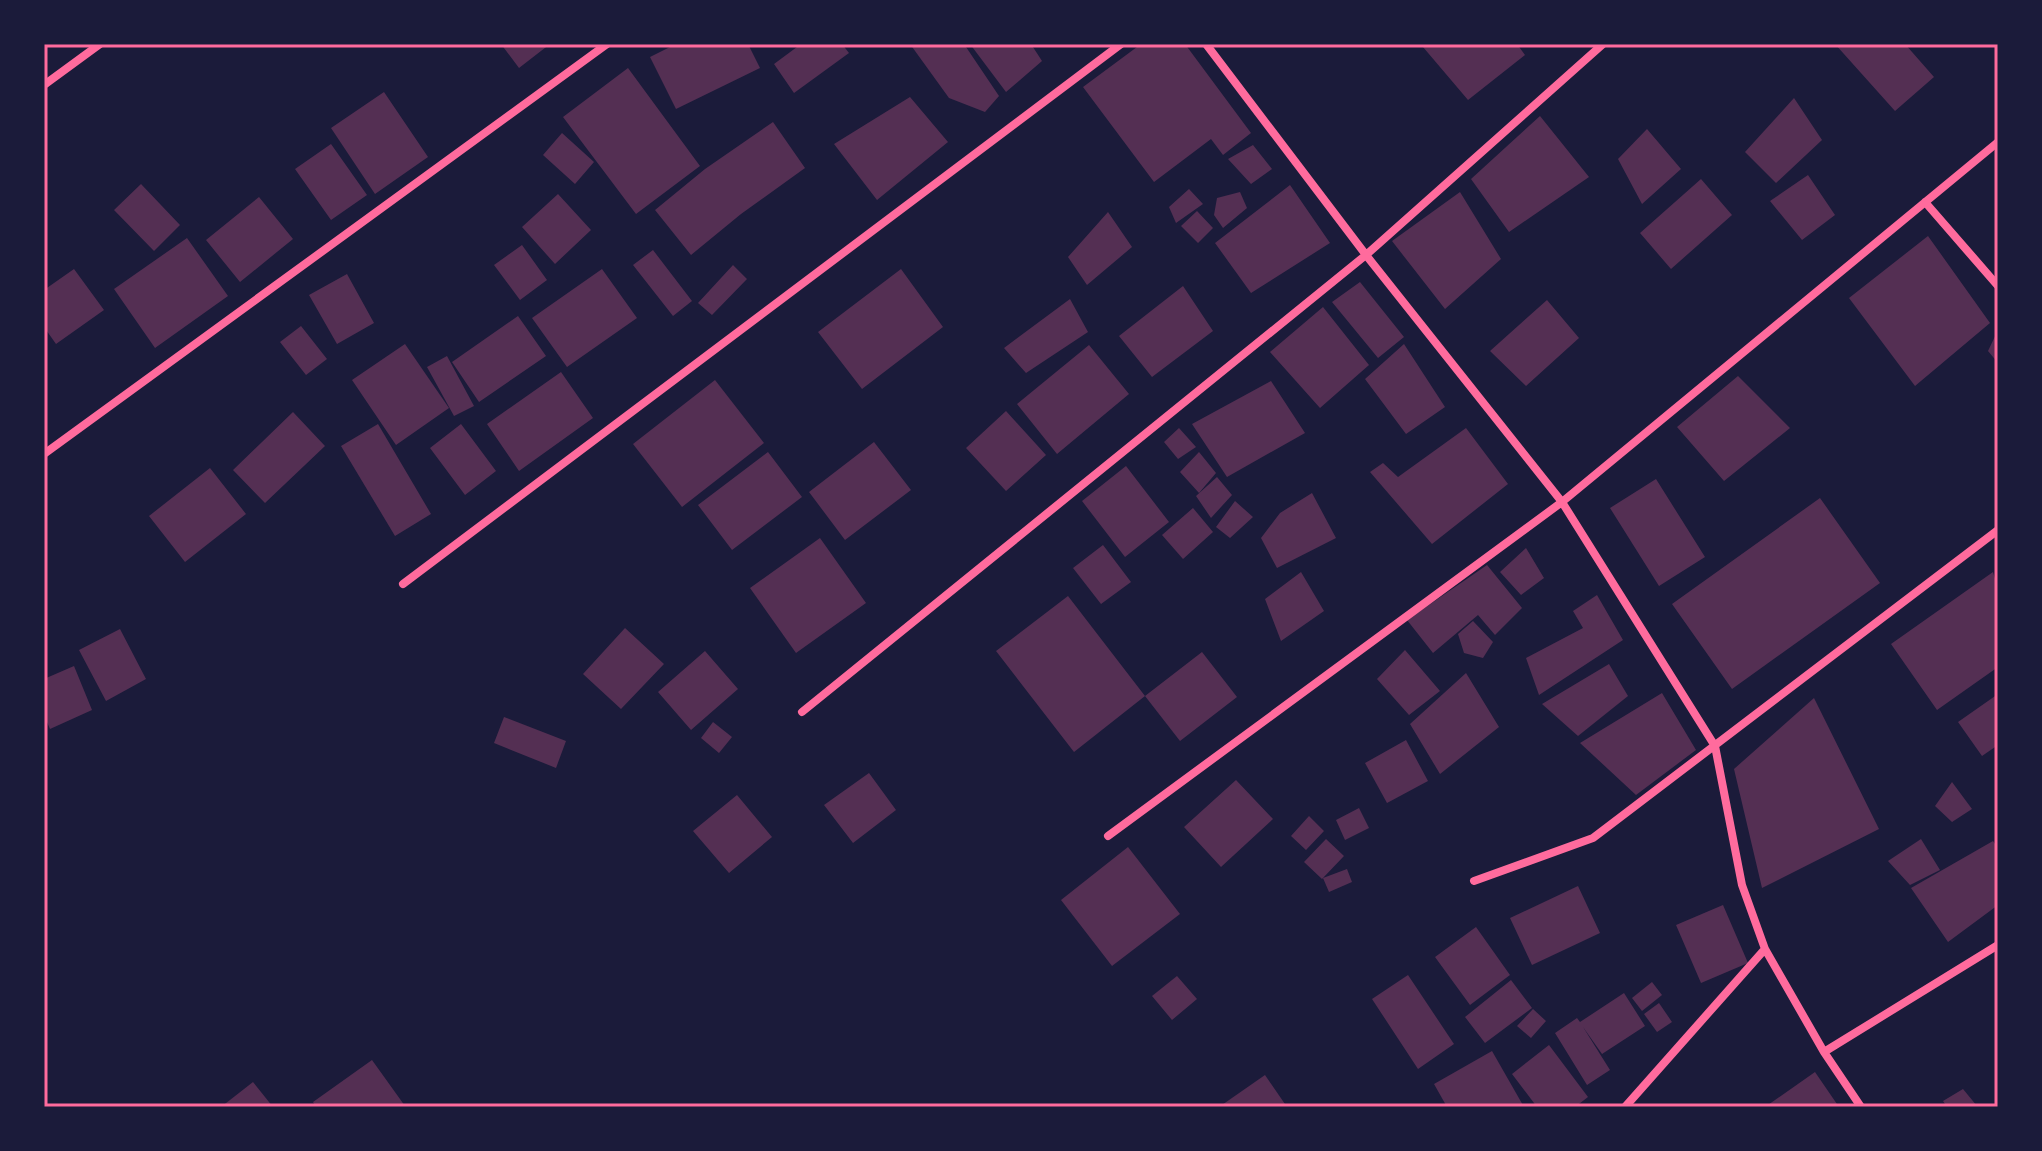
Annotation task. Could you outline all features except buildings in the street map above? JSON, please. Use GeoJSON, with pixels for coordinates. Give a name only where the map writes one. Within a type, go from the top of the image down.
{"type":"FeatureCollection","features":[{"type":"Feature","properties":{"kind":"street"},"geometry":{"type":"LineString","coordinates":[[44,85],[100,44]]}},
{"type":"Feature","properties":{"kind":"street"},"geometry":{"type":"LineString","coordinates":[[44,454],[607,44]]}},
{"type":"Feature","properties":{"kind":"street"},"geometry":{"type":"LineString","coordinates":[[403,584],[1121,44]]}},
{"type":"Feature","properties":{"kind":"street"},"geometry":{"type":"LineString","coordinates":[[1206,44],[1366,255],[1562,502],[1715,746],[1742,885],[1765,949],[1824,1052],[1861,1107]]}},
{"type":"Feature","properties":{"kind":"street"},"geometry":{"type":"LineString","coordinates":[[802,712],[1366,255],[1603,44]]}},
{"type":"Feature","properties":{"kind":"street"},"geometry":{"type":"LineString","coordinates":[[1108,836],[1562,502],[1998,142]]}},
{"type":"Feature","properties":{"kind":"street"},"geometry":{"type":"LineString","coordinates":[[1925,202],[1998,286]]}},
{"type":"Feature","properties":{"kind":"street"},"geometry":{"type":"LineString","coordinates":[[1474,881],[1593,838],[1998,530]]}},
{"type":"Feature","properties":{"kind":"street"},"geometry":{"type":"LineString","coordinates":[[1824,1052],[1998,945]]}},
{"type":"Feature","properties":{"kind":"street"},"geometry":{"type":"LineString","coordinates":[[1625,1107],[1765,949]]}}]}
